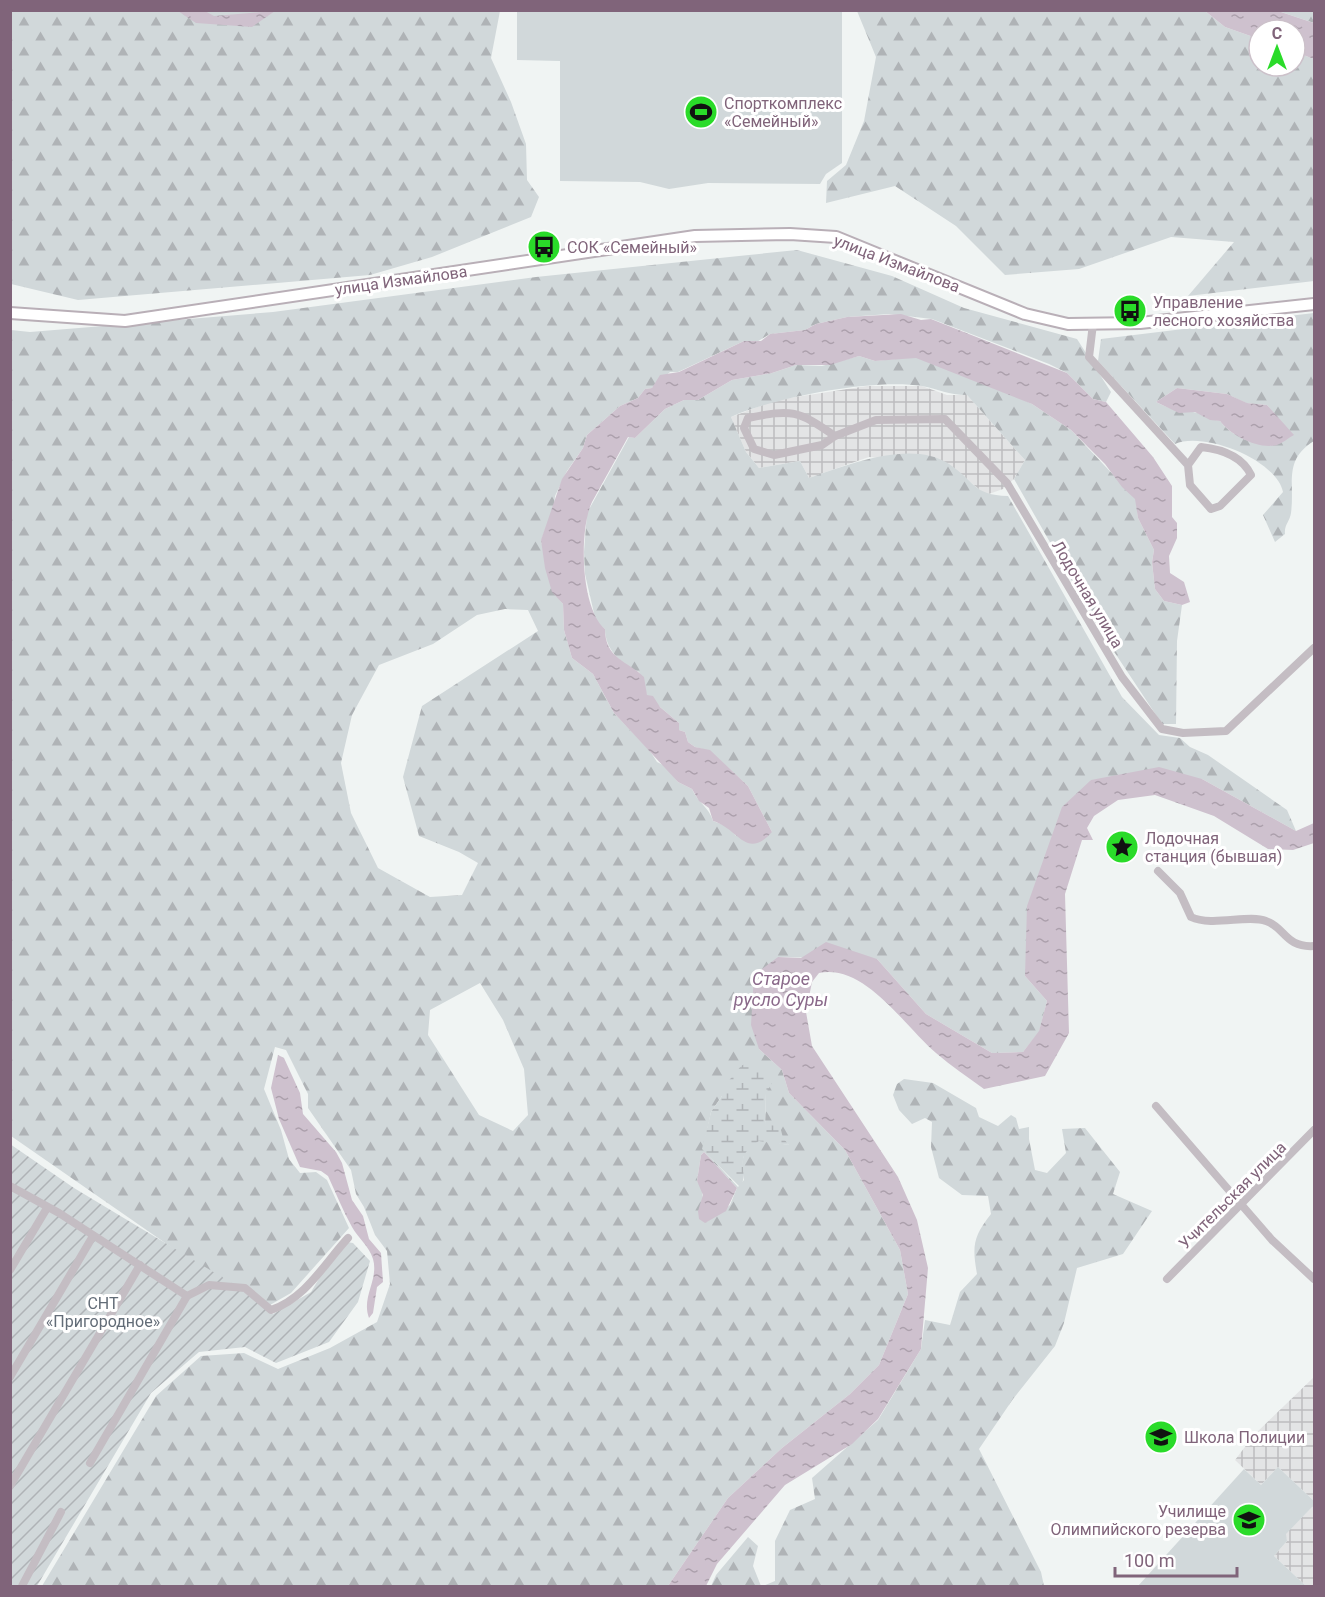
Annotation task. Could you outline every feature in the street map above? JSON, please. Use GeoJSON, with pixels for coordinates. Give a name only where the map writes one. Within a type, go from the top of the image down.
{"type":"FeatureCollection","features":[{"type":"Feature","properties":{"kind":"main road","name":"улица Измайлова"},"geometry":{"type":"LineString","coordinates":[[10,313],[125,321],[695,236],[790,234],[836,237],[1025,314],[1068,324],[1148,323],[1314,304]]}},
{"type":"Feature","properties":{"kind":"street"},"geometry":{"type":"LineString","coordinates":[[1092,324],[1089,357],[1188,465],[1190,485],[1210,509],[1221,506],[1251,475],[1247,466],[1220,449],[1201,447],[1188,465]]}},
{"type":"Feature","properties":{"kind":"street","name":"Лодочная улица"},"geometry":{"type":"LineString","coordinates":[[835,436],[809,419],[784,411],[748,418],[744,428],[754,448],[774,455],[822,445],[835,436],[876,420],[945,419],[1007,483],[1122,677],[1162,729],[1183,733],[1226,731],[1314,648]]}},
{"type":"Feature","properties":{"kind":"street"},"geometry":{"type":"LineString","coordinates":[[1158,871],[1180,893],[1191,917],[1209,920],[1266,921],[1292,941],[1300,945],[1314,946]]}},
{"type":"Feature","properties":{"kind":"street"},"geometry":{"type":"LineString","coordinates":[[1156,1106],[1272,1240],[1314,1280]]}},
{"type":"Feature","properties":{"kind":"street","name":"Учительская улица"},"geometry":{"type":"LineString","coordinates":[[1167,1280],[1314,1130]]}},
{"type":"Feature","properties":{"kind":"street"},"geometry":{"type":"LineString","coordinates":[[10,1186],[187,1296]]}},
{"type":"Feature","properties":{"kind":"street"},"geometry":{"type":"LineString","coordinates":[[10,1270],[47,1208]]}},
{"type":"Feature","properties":{"kind":"street"},"geometry":{"type":"LineString","coordinates":[[10,1377],[93,1236]]}},
{"type":"Feature","properties":{"kind":"street"},"geometry":{"type":"LineString","coordinates":[[90,1463],[187,1296],[209,1285],[245,1288],[272,1311],[282,1307],[309,1287],[325,1263],[348,1238]]}},
{"type":"Feature","properties":{"kind":"street"},"geometry":{"type":"LineString","coordinates":[[10,1486],[140,1265]]}},
{"type":"Feature","properties":{"kind":"street"},"geometry":{"type":"LineString","coordinates":[[21,1587],[61,1512]]}},
{"type":"Feature","properties":{"kind":"shaded area"},"geometry":{"type":"Polygon","coordinates":[[[867,386],[922,386],[947,395],[967,395],[1025,460],[1014,479],[1003,489],[986,495],[948,464],[869,457],[809,478],[800,461],[759,468],[746,452],[731,417],[776,400],[867,386]]]}},
{"type":"Feature","properties":{"kind":"shaded area"},"geometry":{"type":"Polygon","coordinates":[[[1314,1377],[1314,1501],[1278,1467],[1261,1485],[1235,1460],[1254,1435],[1314,1377]]]}},
{"type":"Feature","properties":{"kind":"shaded area"},"geometry":{"type":"Polygon","coordinates":[[[1314,1505],[1314,1586],[1306,1586],[1274,1556],[1287,1541],[1285,1534],[1314,1505]]]}},
{"type":"Feature","properties":{"kind":"green space"},"geometry":{"type":"Polygon","coordinates":[[[11,11],[500,11],[491,58],[511,102],[526,144],[527,180],[539,197],[531,217],[432,257],[370,275],[78,300],[11,284],[11,11]]]}},
{"type":"Feature","properties":{"kind":"green space","name":"Спорткомплекс «Семейный»"},"geometry":{"type":"Polygon","coordinates":[[[517,11],[842,11],[842,163],[826,174],[820,184],[708,183],[669,189],[640,182],[560,181],[560,61],[517,60],[517,11]]]}},
{"type":"Feature","properties":{"kind":"green space"},"geometry":{"type":"Polygon","coordinates":[[[857,11],[1205,11],[1225,27],[1247,35],[1247,78],[1307,78],[1307,56],[1314,59],[1314,281],[1188,296],[1234,242],[1171,237],[1079,269],[1005,275],[956,226],[895,186],[826,203],[827,181],[846,165],[864,121],[876,57],[857,11]]]}},
{"type":"Feature","properties":{"kind":"green space"},"geometry":{"type":"Polygon","coordinates":[[[1278,11],[1314,11],[1314,23],[1307,21],[1307,18],[1299,18],[1278,11]]]}},
{"type":"Feature","properties":{"kind":"green space"},"geometry":{"type":"Polygon","coordinates":[[[797,250],[892,276],[964,308],[1077,339],[1111,392],[1106,402],[1093,399],[1067,373],[1049,364],[932,319],[889,314],[847,317],[816,324],[805,330],[770,334],[755,343],[744,341],[678,372],[670,372],[652,388],[645,389],[638,398],[620,406],[587,435],[583,448],[567,471],[555,496],[554,506],[541,541],[558,598],[563,604],[564,630],[572,658],[593,674],[614,713],[650,751],[657,762],[665,766],[678,782],[692,789],[713,821],[729,827],[736,836],[772,832],[748,786],[710,751],[695,747],[688,742],[685,732],[679,730],[679,723],[647,696],[639,672],[620,661],[611,650],[605,629],[596,622],[585,574],[587,513],[629,437],[635,438],[665,409],[684,400],[698,400],[732,380],[772,373],[796,365],[822,366],[859,356],[875,361],[916,357],[1005,391],[1032,404],[1071,430],[1136,499],[1138,518],[1154,550],[1152,562],[1155,589],[1164,601],[1182,605],[1177,641],[1176,724],[1162,724],[1101,632],[1014,479],[1025,460],[967,395],[902,384],[852,387],[798,396],[731,417],[746,452],[759,468],[800,461],[809,478],[860,461],[898,454],[917,454],[934,457],[949,464],[980,490],[1008,496],[1122,697],[1159,735],[1180,738],[1190,747],[1208,755],[1287,810],[1296,831],[1202,779],[1091,780],[1025,976],[1047,1001],[1039,1032],[1023,1052],[992,1053],[926,1014],[877,959],[778,957],[759,1049],[782,1070],[789,1093],[845,1150],[900,1250],[908,1294],[879,1365],[850,1394],[782,1448],[728,1498],[668,1586],[42,1586],[156,1396],[201,1356],[244,1353],[278,1369],[330,1348],[377,1322],[390,1284],[387,1251],[375,1235],[356,1194],[351,1170],[308,1108],[308,1094],[286,1050],[275,1047],[264,1089],[281,1130],[289,1159],[300,1173],[316,1172],[327,1180],[349,1228],[291,1293],[270,1305],[220,1281],[11,1136],[11,330],[30,332],[273,312],[536,277],[797,250]],[[505,609],[477,615],[433,644],[379,665],[352,715],[341,763],[351,813],[378,868],[430,897],[462,895],[478,863],[459,852],[419,836],[403,777],[422,706],[538,631],[528,610],[505,609]],[[480,983],[430,1010],[428,1035],[479,1115],[513,1131],[528,1115],[524,1069],[503,1020],[480,983]],[[766,1093],[722,1096],[711,1112],[703,1149],[738,1187],[744,1180],[743,1162],[749,1146],[754,1142],[763,1141],[789,1145],[765,1125],[766,1093]],[[704,1152],[701,1155],[697,1181],[702,1189],[705,1223],[730,1205],[737,1188],[704,1152]]]}},
{"type":"Feature","properties":{"kind":"green space"},"geometry":{"type":"Polygon","coordinates":[[[1314,313],[1314,441],[1304,448],[1294,464],[1291,513],[1285,534],[1275,542],[1263,515],[1283,492],[1277,480],[1267,469],[1253,459],[1220,445],[1203,441],[1175,444],[1098,361],[1101,339],[1314,313]],[[1177,388],[1156,402],[1175,410],[1197,413],[1220,421],[1233,433],[1252,442],[1271,444],[1288,438],[1284,425],[1267,405],[1246,403],[1227,394],[1177,388]]]}},
{"type":"Feature","properties":{"kind":"green space"},"geometry":{"type":"Polygon","coordinates":[[[750,1061],[774,1080],[766,1093],[765,1125],[780,1126],[783,1138],[789,1145],[759,1141],[751,1147],[744,1157],[741,1188],[702,1149],[711,1112],[722,1096],[726,1084],[741,1066],[750,1061]]]}},
{"type":"Feature","properties":{"kind":"green space"},"geometry":{"type":"Polygon","coordinates":[[[904,1079],[933,1083],[976,1108],[979,1117],[998,1126],[1011,1115],[1016,1118],[1019,1129],[1029,1127],[1035,1170],[1047,1173],[1066,1153],[1062,1129],[1085,1128],[1120,1172],[1113,1194],[1152,1211],[1123,1254],[1077,1268],[1064,1323],[1055,1346],[1013,1399],[979,1449],[1041,1572],[1044,1586],[763,1586],[775,1581],[775,1541],[790,1510],[815,1499],[812,1478],[878,1420],[921,1349],[925,1320],[950,1325],[960,1292],[977,1274],[974,1249],[977,1236],[991,1214],[988,1196],[962,1195],[939,1178],[931,1147],[932,1122],[925,1118],[912,1124],[899,1110],[893,1095],[897,1084],[904,1079]]]}},
{"type":"Feature","properties":{"kind":"green space","name":"СНТ «Пригородное»"},"geometry":{"type":"Polygon","coordinates":[[[10,1144],[74,1188],[245,1291],[273,1314],[311,1292],[332,1257],[347,1242],[353,1243],[370,1261],[358,1302],[329,1342],[276,1363],[245,1347],[199,1352],[151,1393],[37,1586],[11,1586],[10,1144]]]}},
{"type":"Feature","properties":{"kind":"green space","name":"Училище Олимпийского резерва"},"geometry":{"type":"Polygon","coordinates":[[[1278,1467],[1314,1501],[1314,1505],[1286,1534],[1287,1541],[1274,1556],[1306,1586],[1138,1586],[1244,1469],[1261,1485],[1278,1467]]]}},
{"type":"Feature","properties":{"kind":"green space"},"geometry":{"type":"Polygon","coordinates":[[[748,1537],[758,1546],[753,1566],[761,1586],[711,1586],[716,1575],[748,1537]]]}},
{"type":"Feature","properties":{"kind":"water"},"geometry":{"type":"Polygon","coordinates":[[[178,11],[205,11],[214,16],[275,11],[252,27],[196,23],[178,11]]]}},
{"type":"Feature","properties":{"kind":"water"},"geometry":{"type":"Polygon","coordinates":[[[1205,11],[1278,11],[1299,18],[1247,18],[1247,35],[1225,27],[1205,11]]]}},
{"type":"Feature","properties":{"kind":"water"},"geometry":{"type":"Polygon","coordinates":[[[1307,21],[1314,23],[1314,59],[1307,56],[1307,21]]]}},
{"type":"Feature","properties":{"kind":"water"},"geometry":{"type":"Polygon","coordinates":[[[901,314],[921,320],[931,319],[1067,373],[1093,399],[1106,402],[1153,457],[1172,486],[1172,517],[1177,523],[1177,538],[1169,556],[1170,573],[1184,582],[1190,602],[1182,605],[1164,601],[1155,589],[1152,562],[1154,550],[1138,518],[1135,499],[1122,487],[1105,464],[1071,430],[1032,404],[916,358],[875,361],[859,356],[830,365],[796,365],[772,373],[732,380],[698,400],[684,400],[665,409],[635,438],[628,437],[592,502],[585,530],[586,587],[597,619],[605,629],[609,647],[618,658],[644,677],[647,695],[653,696],[660,707],[679,723],[679,730],[685,732],[688,742],[695,747],[710,750],[748,786],[772,832],[755,844],[748,843],[713,821],[709,808],[699,801],[692,789],[678,782],[614,713],[593,674],[572,658],[564,630],[563,604],[552,592],[545,568],[541,540],[562,479],[583,448],[587,435],[620,406],[638,398],[645,389],[652,388],[660,375],[679,372],[744,341],[761,341],[770,334],[805,330],[816,324],[847,317],[901,314]]]}},
{"type":"Feature","properties":{"kind":"water"},"geometry":{"type":"Polygon","coordinates":[[[1177,388],[1227,394],[1247,403],[1267,405],[1294,435],[1277,445],[1262,445],[1238,436],[1220,421],[1210,420],[1195,412],[1179,413],[1156,402],[1177,388]]]}},
{"type":"Feature","properties":{"kind":"water","name":"Старое русло Суры"},"geometry":{"type":"Polygon","coordinates":[[[1159,767],[1202,779],[1296,831],[1314,823],[1314,843],[1293,850],[1268,849],[1214,816],[1155,795],[1118,800],[1094,816],[1087,828],[1093,840],[1082,840],[1065,894],[1069,1033],[1045,1076],[984,1089],[936,1053],[868,987],[836,972],[819,973],[812,982],[806,1012],[812,1046],[898,1177],[917,1220],[928,1268],[921,1349],[878,1419],[852,1444],[785,1485],[717,1564],[706,1586],[668,1586],[728,1498],[782,1448],[850,1394],[879,1365],[908,1294],[900,1250],[845,1150],[789,1093],[782,1070],[759,1049],[751,1025],[754,975],[778,957],[801,958],[826,942],[877,959],[926,1014],[992,1053],[1023,1052],[1039,1031],[1047,1001],[1025,976],[1027,906],[1062,807],[1091,780],[1159,767]]]}},
{"type":"Feature","properties":{"kind":"water"},"geometry":{"type":"Polygon","coordinates":[[[278,1055],[284,1058],[300,1093],[303,1114],[336,1152],[342,1163],[352,1200],[363,1216],[369,1239],[381,1253],[383,1282],[377,1287],[373,1313],[369,1318],[367,1303],[374,1274],[373,1259],[352,1227],[328,1176],[321,1171],[300,1167],[279,1119],[271,1088],[278,1055]]]}},
{"type":"Feature","properties":{"kind":"water"},"geometry":{"type":"Polygon","coordinates":[[[704,1152],[737,1188],[726,1211],[705,1223],[699,1219],[698,1211],[703,1195],[697,1181],[701,1155],[704,1152]]]}},
{"type":"Feature","properties":{"kind":"place","name":"Спорткомплекс «Семейный»"},"geometry":{"type":"Point","coordinates":[701,112]}},
{"type":"Feature","properties":{"kind":"place","name":"СОК «Семейный»"},"geometry":{"type":"Point","coordinates":[544,247]}},
{"type":"Feature","properties":{"kind":"place","name":"Управление лесного хозяйства"},"geometry":{"type":"Point","coordinates":[1130,311]}},
{"type":"Feature","properties":{"kind":"place","name":"Лодочная станция (бывшая)"},"geometry":{"type":"Point","coordinates":[1122,847]}},
{"type":"Feature","properties":{"kind":"place","name":"Школа Полиции"},"geometry":{"type":"Point","coordinates":[1161,1437]}},
{"type":"Feature","properties":{"kind":"place","name":"Училище Олимпийского резерва"},"geometry":{"type":"Point","coordinates":[1249,1520]}}]}
